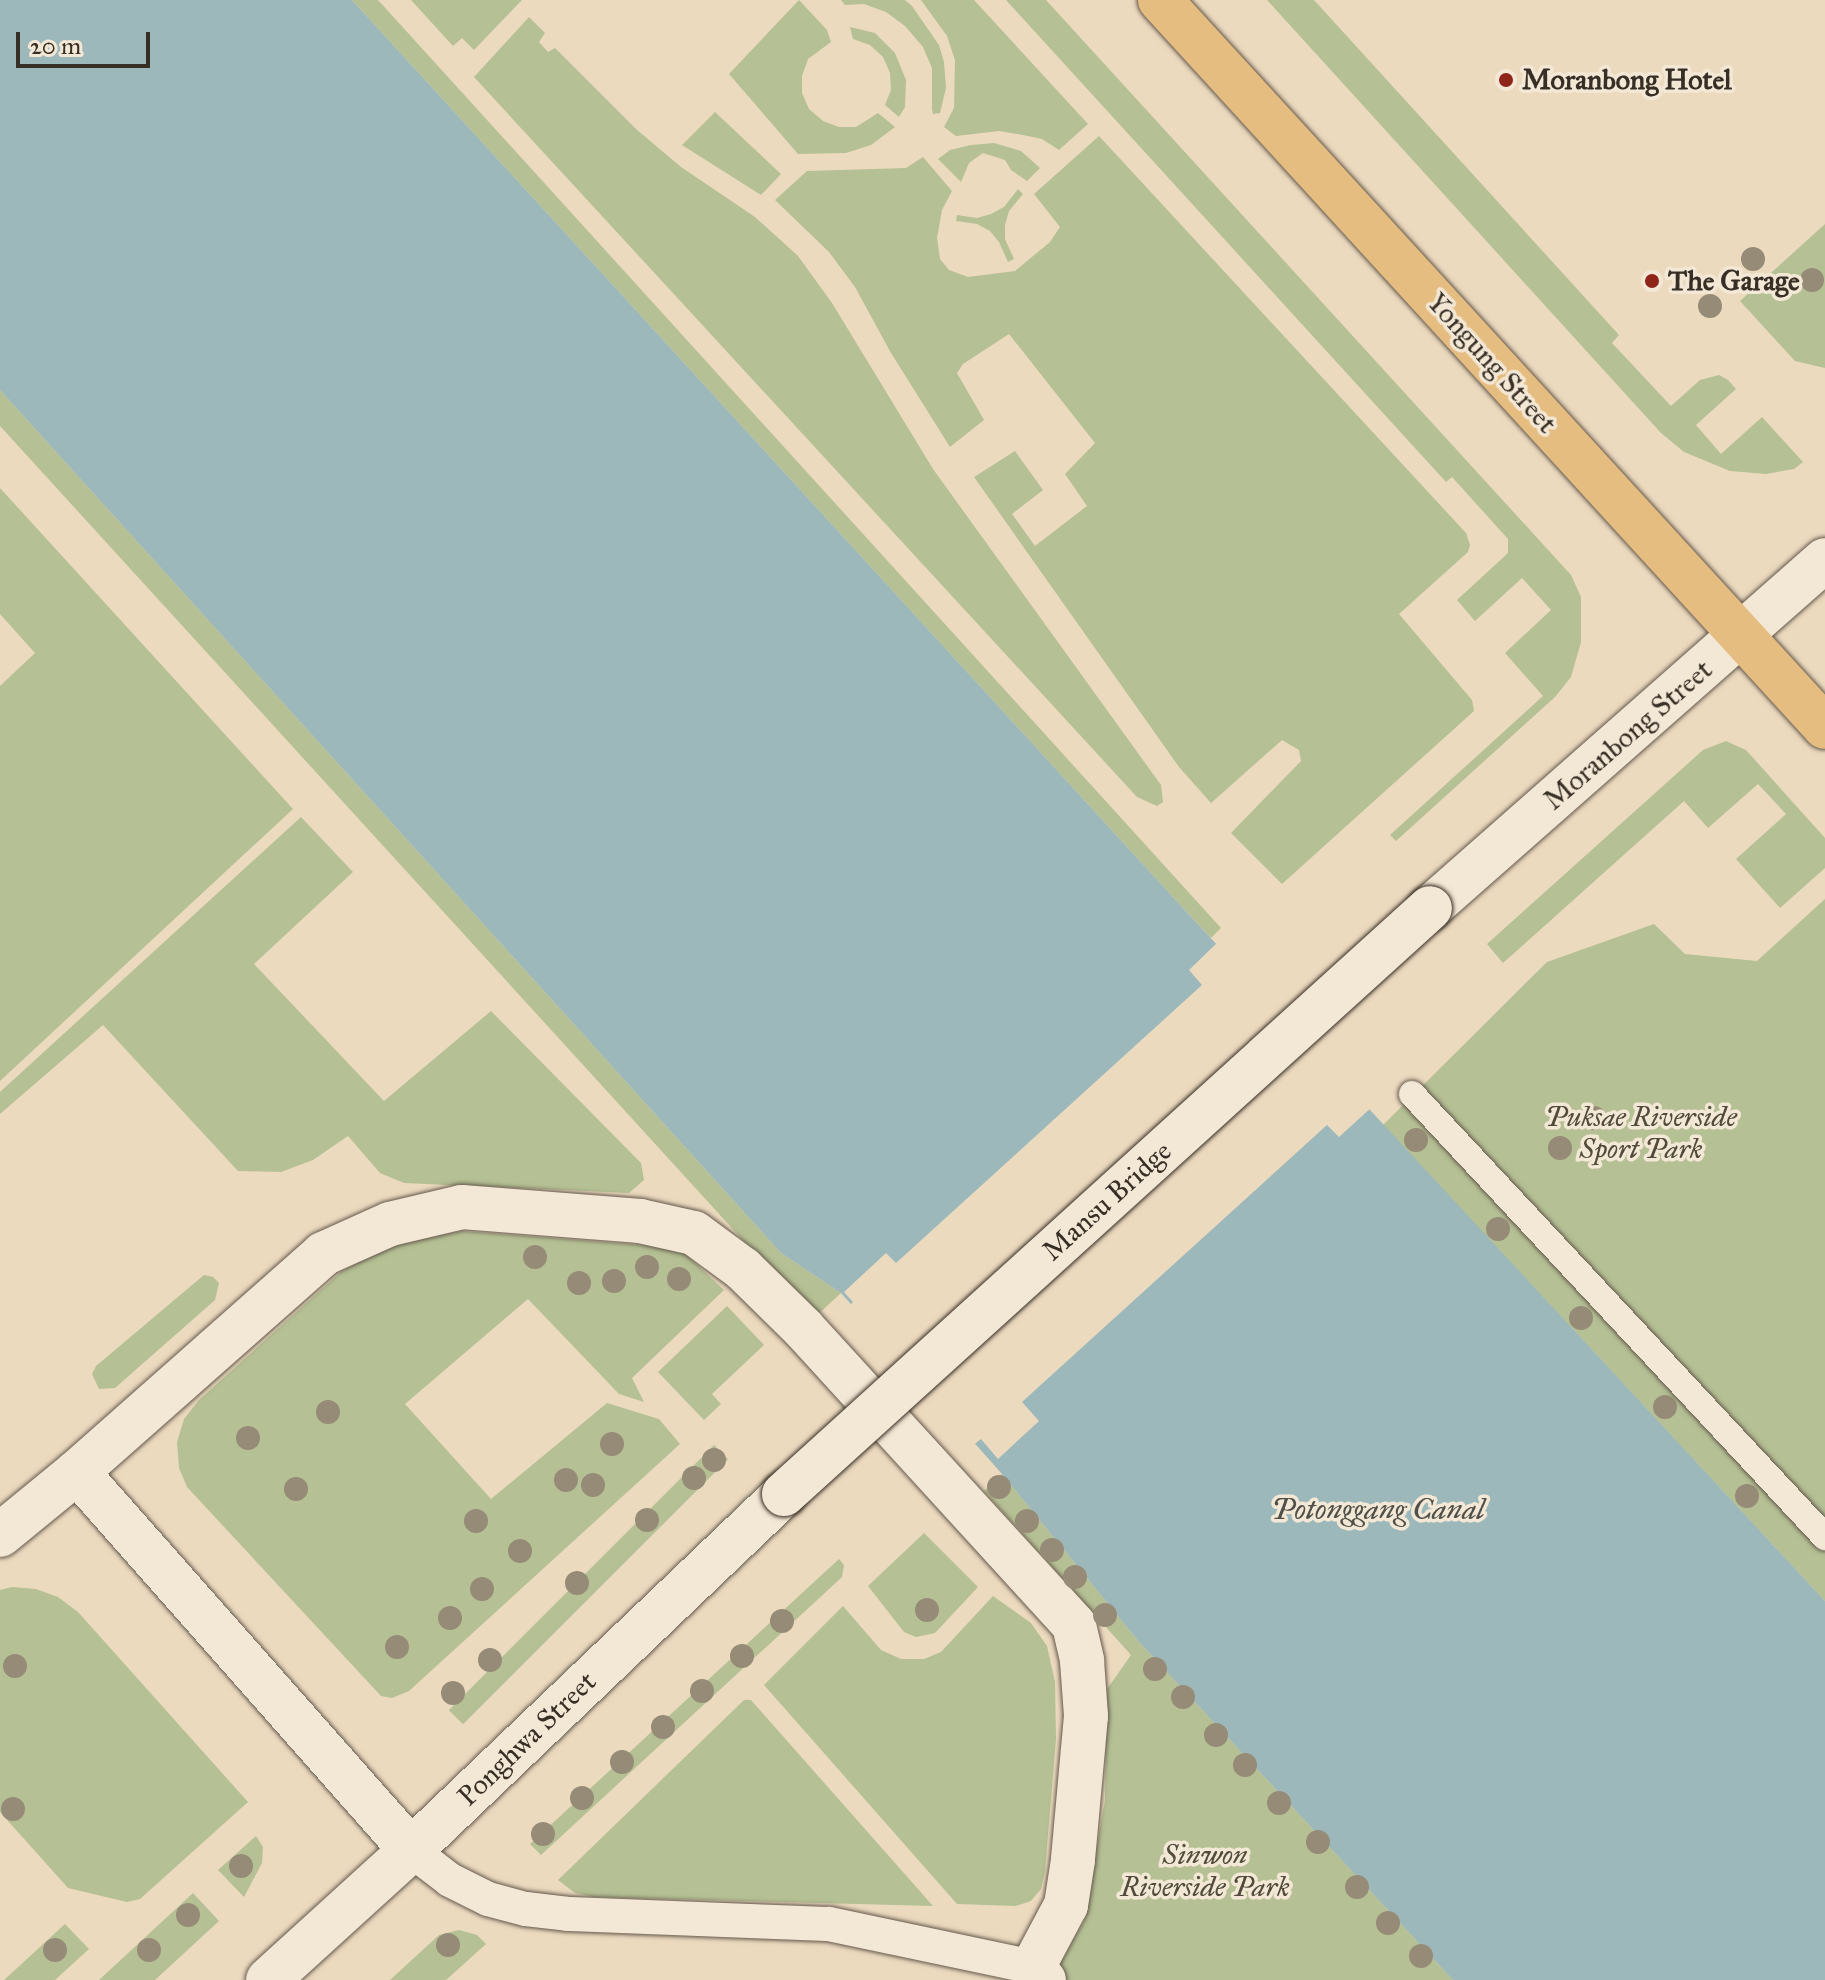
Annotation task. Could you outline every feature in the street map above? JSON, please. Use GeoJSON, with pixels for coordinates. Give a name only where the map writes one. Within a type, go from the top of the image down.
{"type":"FeatureCollection","features":[{"type":"Feature","properties":{"kind":"main road","name":"Yongung Street"},"geometry":{"type":"LineString","coordinates":[[1160,0],[1825,727]]}},
{"type":"Feature","properties":{"kind":"street","name":"Moranbong Street"},"geometry":{"type":"LineString","coordinates":[[1430,908],[1825,560]]}},
{"type":"Feature","properties":{"kind":"street","name":"Mansu Bridge"},"geometry":{"type":"LineString","coordinates":[[784,1494],[1430,908]]}},
{"type":"Feature","properties":{"kind":"street"},"geometry":{"type":"LineString","coordinates":[[1412,1094],[1825,1537]]}},
{"type":"Feature","properties":{"kind":"street"},"geometry":{"type":"LineString","coordinates":[[0,1535],[77,1472],[323,1254],[390,1224],[462,1207],[640,1221],[694,1233],[743,1269],[803,1328],[1074,1625],[1082,1661],[1086,1716],[1073,1860],[1066,1905],[1038,1973],[829,1924],[568,1914],[526,1909],[488,1899],[450,1880],[411,1850],[77,1472]]}},
{"type":"Feature","properties":{"kind":"street","name":"Ponghwa Street"},"geometry":{"type":"LineString","coordinates":[[268,1980],[411,1850],[784,1494]]}},
{"type":"Feature","properties":{"kind":"green space"},"geometry":{"type":"Polygon","coordinates":[[[352,0],[378,0],[1221,928],[1211,938],[1182,907],[352,0]]]}},
{"type":"Feature","properties":{"kind":"green space"},"geometry":{"type":"Polygon","coordinates":[[[411,0],[522,0],[474,50],[462,38],[453,46],[411,0]]]}},
{"type":"Feature","properties":{"kind":"green space"},"geometry":{"type":"Polygon","coordinates":[[[799,0],[827,30],[831,42],[808,59],[802,76],[802,93],[809,109],[823,121],[839,127],[856,127],[878,113],[895,127],[871,145],[846,153],[798,154],[729,74],[799,0]]]}},
{"type":"Feature","properties":{"kind":"green space"},"geometry":{"type":"Polygon","coordinates":[[[841,0],[905,0],[912,6],[939,45],[944,62],[946,88],[940,113],[933,114],[932,109],[932,68],[923,47],[905,26],[886,12],[864,4],[845,5],[841,0]]]}},
{"type":"Feature","properties":{"kind":"green space"},"geometry":{"type":"Polygon","coordinates":[[[921,0],[974,0],[1088,124],[1059,150],[1042,139],[999,131],[956,136],[944,127],[954,108],[955,60],[947,36],[921,0]]]}},
{"type":"Feature","properties":{"kind":"green space"},"geometry":{"type":"Polygon","coordinates":[[[1006,0],[1046,0],[1571,575],[1581,597],[1581,642],[1571,677],[1555,697],[1396,841],[1390,835],[1543,696],[1505,653],[1551,610],[1522,578],[1475,621],[1457,600],[1508,553],[1508,539],[1452,477],[1446,482],[1006,0]]]}},
{"type":"Feature","properties":{"kind":"green space"},"geometry":{"type":"Polygon","coordinates":[[[1267,0],[1314,0],[1619,335],[1612,343],[1671,406],[1700,380],[1719,375],[1728,380],[1736,389],[1696,425],[1721,454],[1762,417],[1803,462],[1794,469],[1766,474],[1730,471],[1684,452],[1661,433],[1267,0]]]}},
{"type":"Feature","properties":{"kind":"green space"},"geometry":{"type":"Polygon","coordinates":[[[529,17],[545,33],[539,42],[548,52],[555,48],[636,129],[681,167],[755,217],[798,256],[832,303],[933,469],[1161,785],[1163,802],[1157,806],[1137,797],[474,77],[529,17]]]}},
{"type":"Feature","properties":{"kind":"green space"},"geometry":{"type":"Polygon","coordinates":[[[850,27],[875,33],[895,53],[906,80],[905,107],[899,117],[885,105],[891,90],[890,73],[883,57],[870,45],[853,39],[850,27]]]}},
{"type":"Feature","properties":{"kind":"green space"},"geometry":{"type":"Polygon","coordinates":[[[715,112],[781,174],[761,195],[682,145],[715,112]]]}},
{"type":"Feature","properties":{"kind":"green space"},"geometry":{"type":"Polygon","coordinates":[[[1099,136],[1466,533],[1470,545],[1468,552],[1399,614],[1472,700],[1474,711],[1282,884],[1231,833],[1301,761],[1299,750],[1282,740],[1211,803],[1179,767],[974,477],[1015,451],[1043,490],[1012,514],[1035,546],[1087,506],[1065,474],[1095,443],[1009,334],[963,364],[957,373],[984,420],[950,447],[891,353],[855,287],[829,252],[775,200],[807,171],[906,168],[923,157],[952,191],[942,210],[937,238],[940,259],[949,270],[968,277],[1015,271],[1050,242],[1060,227],[1034,194],[1099,136]]]}},
{"type":"Feature","properties":{"kind":"green space"},"geometry":{"type":"Polygon","coordinates":[[[994,143],[1021,151],[1040,168],[1027,181],[1011,170],[1005,160],[983,153],[969,163],[961,182],[938,159],[950,150],[994,143]]]}},
{"type":"Feature","properties":{"kind":"green space"},"geometry":{"type":"Polygon","coordinates":[[[1018,189],[1023,194],[1009,211],[1005,225],[1005,239],[1014,259],[1008,262],[990,231],[977,224],[956,221],[957,215],[977,218],[991,214],[1004,207],[1018,189]]]}},
{"type":"Feature","properties":{"kind":"green space"},"geometry":{"type":"Polygon","coordinates":[[[1825,224],[1825,368],[1795,361],[1740,301],[1825,224]]]}},
{"type":"Feature","properties":{"kind":"green space"},"geometry":{"type":"Polygon","coordinates":[[[0,390],[781,1253],[841,1293],[814,1318],[0,426],[0,390]]]}},
{"type":"Feature","properties":{"kind":"green space"},"geometry":{"type":"Polygon","coordinates":[[[0,488],[293,809],[0,1081],[0,686],[35,653],[0,614],[0,488]]]}},
{"type":"Feature","properties":{"kind":"green space"},"geometry":{"type":"Polygon","coordinates":[[[1726,741],[1746,750],[1825,838],[1825,868],[1780,908],[1736,859],[1786,814],[1758,784],[1708,828],[1684,801],[1503,963],[1487,944],[1703,750],[1726,741]]]}},
{"type":"Feature","properties":{"kind":"green space"},"geometry":{"type":"Polygon","coordinates":[[[301,817],[353,872],[254,964],[384,1101],[491,1011],[641,1163],[644,1180],[629,1193],[404,1183],[380,1173],[348,1136],[313,1160],[281,1172],[238,1171],[103,1025],[0,1114],[0,1092],[301,817]]]}},
{"type":"Feature","properties":{"kind":"green space","name":"Puksae Riverside Sport Park"},"geometry":{"type":"Polygon","coordinates":[[[1825,899],[1825,1601],[1383,1125],[1547,962],[1654,924],[1685,954],[1757,961],[1825,899]]]}},
{"type":"Feature","properties":{"kind":"green space"},"geometry":{"type":"Polygon","coordinates":[[[462,1231],[679,1248],[724,1290],[632,1378],[644,1402],[619,1394],[528,1299],[405,1404],[491,1499],[607,1403],[659,1419],[680,1444],[409,1691],[392,1698],[381,1696],[187,1487],[179,1468],[177,1442],[184,1419],[199,1400],[343,1270],[398,1242],[462,1231]]]}},
{"type":"Feature","properties":{"kind":"green space"},"geometry":{"type":"Polygon","coordinates":[[[204,1275],[213,1277],[219,1283],[215,1300],[115,1388],[99,1389],[92,1374],[96,1366],[204,1275]]]}},
{"type":"Feature","properties":{"kind":"green space"},"geometry":{"type":"Polygon","coordinates":[[[727,1306],[764,1345],[712,1394],[721,1404],[704,1420],[658,1372],[727,1306]]]}},
{"type":"Feature","properties":{"kind":"green space"},"geometry":{"type":"Polygon","coordinates":[[[714,1445],[728,1459],[463,1724],[449,1710],[714,1445]]]}},
{"type":"Feature","properties":{"kind":"green space","name":"Sinwon Riverside Park"},"geometry":{"type":"Polygon","coordinates":[[[1002,1474],[1140,1643],[1453,1980],[1062,1980],[1055,1972],[1084,1921],[1105,1800],[1107,1689],[1131,1655],[984,1491],[1002,1474]]]}},
{"type":"Feature","properties":{"kind":"green space"},"geometry":{"type":"Polygon","coordinates":[[[924,1533],[978,1587],[935,1633],[916,1637],[904,1632],[868,1586],[924,1533]]]}},
{"type":"Feature","properties":{"kind":"green space"},"geometry":{"type":"Polygon","coordinates":[[[839,1559],[844,1565],[842,1577],[541,1855],[530,1844],[839,1559]]]}},
{"type":"Feature","properties":{"kind":"green space"},"geometry":{"type":"Polygon","coordinates":[[[12,1587],[36,1589],[58,1597],[78,1612],[248,1802],[140,1899],[127,1902],[68,1888],[0,1812],[0,1590],[12,1587]]]}},
{"type":"Feature","properties":{"kind":"green space"},"geometry":{"type":"Polygon","coordinates":[[[993,1596],[1031,1623],[1047,1646],[1055,1682],[1056,1739],[1045,1871],[1041,1889],[1031,1901],[1016,1906],[957,1904],[764,1685],[843,1606],[881,1650],[901,1659],[924,1659],[941,1652],[993,1596]]]}},
{"type":"Feature","properties":{"kind":"green space"},"geometry":{"type":"Polygon","coordinates":[[[744,1700],[751,1700],[933,1906],[594,1897],[575,1893],[558,1880],[744,1700]]]}},
{"type":"Feature","properties":{"kind":"green space"},"geometry":{"type":"Polygon","coordinates":[[[256,1836],[263,1847],[262,1863],[244,1897],[218,1870],[256,1836]]]}},
{"type":"Feature","properties":{"kind":"green space"},"geometry":{"type":"Polygon","coordinates":[[[193,1893],[219,1921],[155,1980],[99,1980],[193,1893]]]}},
{"type":"Feature","properties":{"kind":"green space"},"geometry":{"type":"Polygon","coordinates":[[[65,1924],[89,1949],[55,1980],[4,1980],[65,1924]]]}},
{"type":"Feature","properties":{"kind":"green space"},"geometry":{"type":"Polygon","coordinates":[[[459,1930],[477,1935],[486,1944],[446,1980],[390,1980],[439,1935],[459,1930]]]}},
{"type":"Feature","properties":{"kind":"water","name":"Potonggang Canal"},"geometry":{"type":"Polygon","coordinates":[[[0,0],[352,0],[1182,907],[1825,1601],[1825,1980],[1453,1980],[1140,1643],[1002,1474],[841,1293],[781,1253],[0,390],[0,0]]]}},
{"type":"Feature","properties":{"kind":"pier"},"geometry":{"type":"Polygon","coordinates":[[[1219,941],[1372,1107],[1339,1137],[1327,1125],[1022,1402],[1039,1421],[998,1459],[981,1439],[972,1446],[848,1307],[853,1302],[844,1292],[886,1253],[896,1263],[1202,985],[1189,970],[1219,941]]]}},
{"type":"Feature","properties":{"kind":"place","name":"Moranbong Hotel"},"geometry":{"type":"Point","coordinates":[1506,80]}},
{"type":"Feature","properties":{"kind":"place","name":"The Garage"},"geometry":{"type":"Point","coordinates":[1652,281]}}]}
